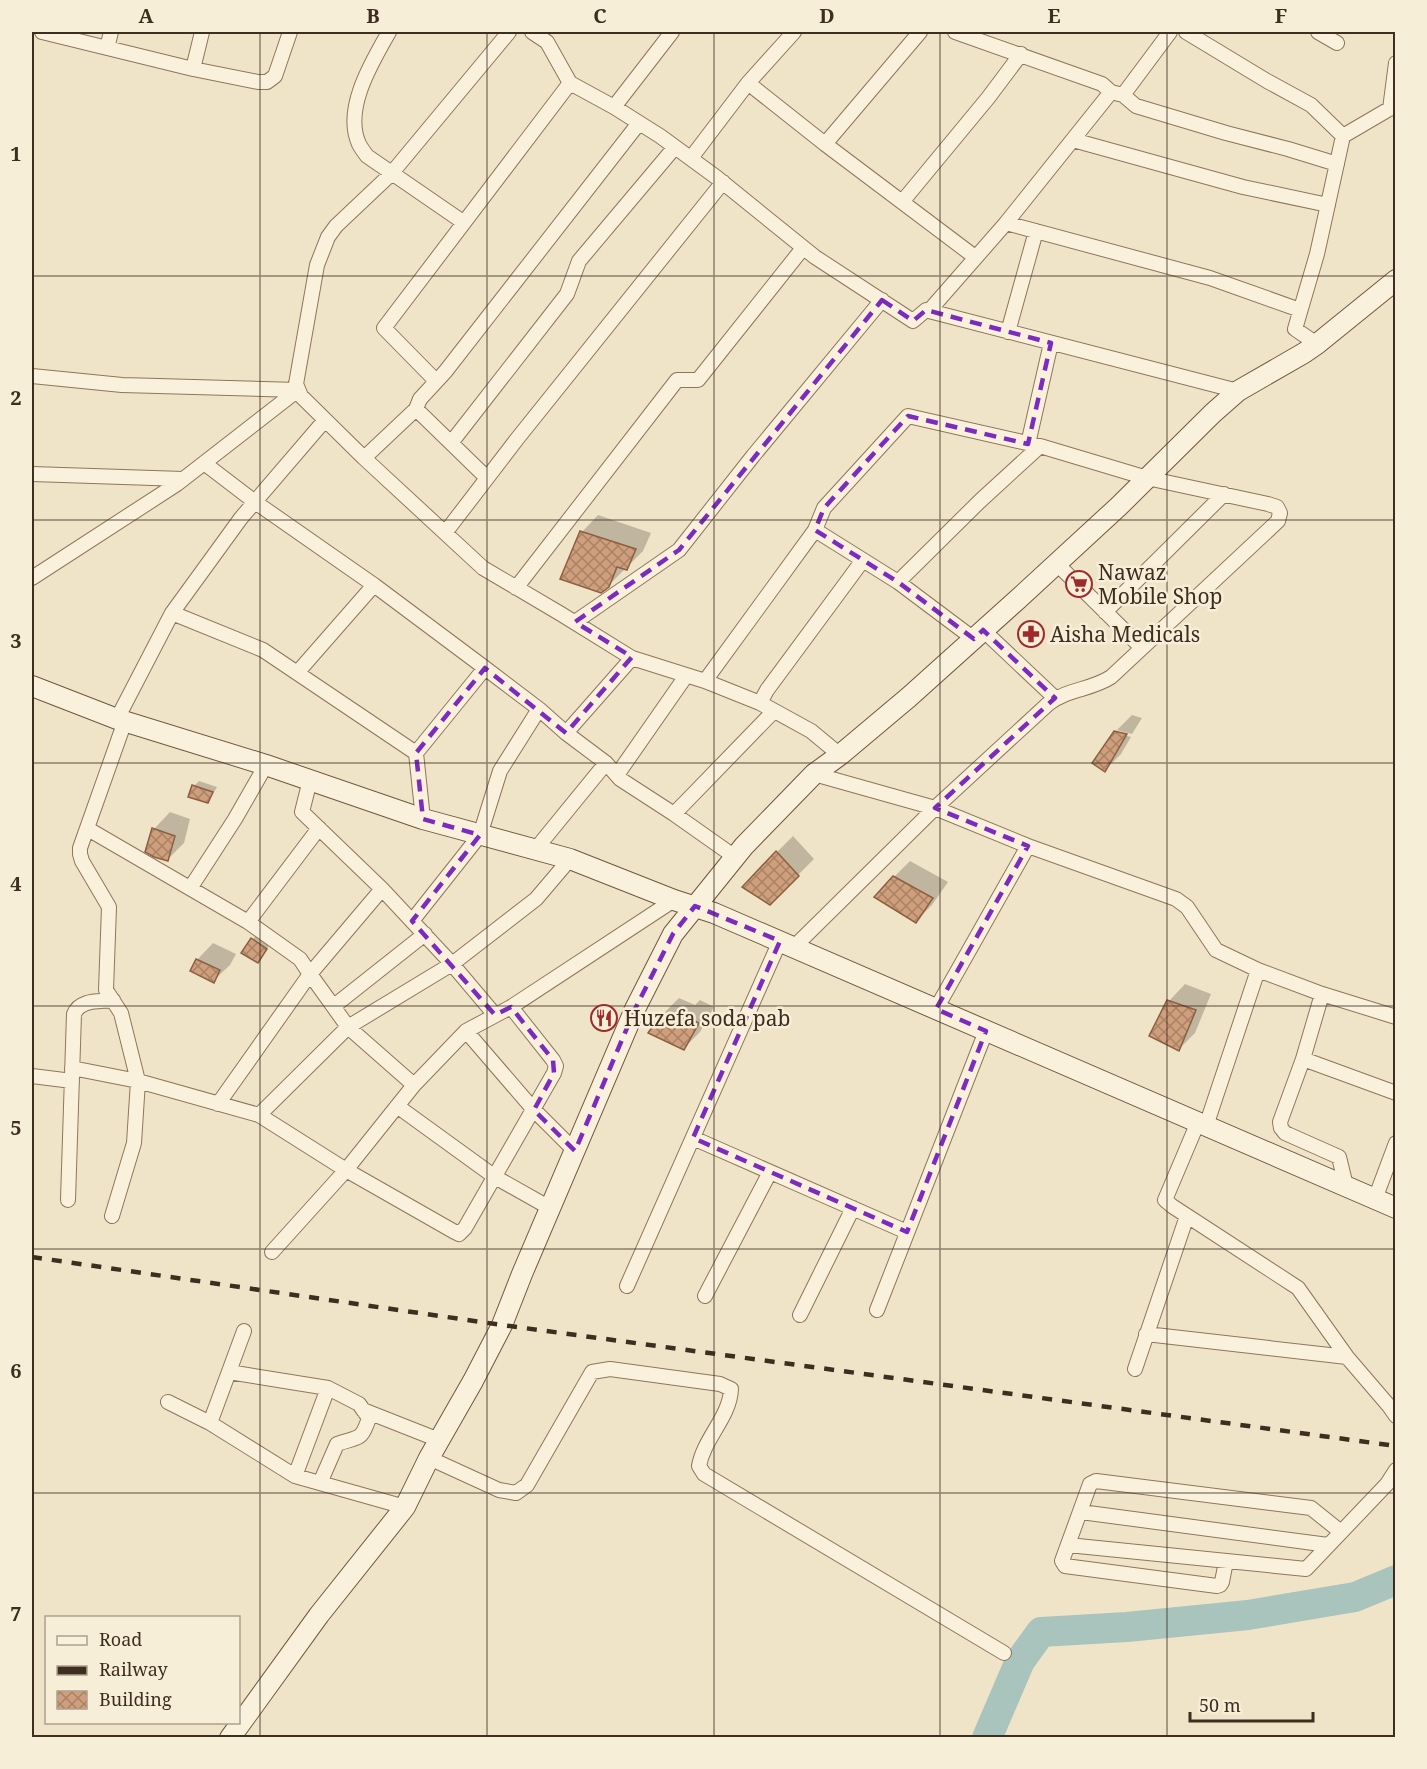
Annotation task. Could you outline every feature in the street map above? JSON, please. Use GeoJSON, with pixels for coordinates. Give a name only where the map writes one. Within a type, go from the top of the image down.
{"type":"FeatureCollection","features":[{"type":"Feature","properties":{"kind":"main road"},"geometry":{"type":"LineString","coordinates":[[240,1723],[319,1615],[405,1507],[429,1458],[502,1325],[635,1009],[673,933],[694,906],[735,857],[814,774],[840,755],[979,635],[1057,564],[1213,413],[1238,391],[1305,353],[1395,280]]}},
{"type":"Feature","properties":{"kind":"main road"},"geometry":{"type":"LineString","coordinates":[[32,686],[121,720],[266,765],[423,819],[570,859],[694,906],[1395,1208]]}},
{"type":"Feature","properties":{"kind":"main road"},"geometry":{"type":"LineString","coordinates":[[230,1737],[239,1724]]}},
{"type":"Feature","properties":{"kind":"street"},"geometry":{"type":"LineString","coordinates":[[42,32],[193,69],[258,82],[267,82],[275,76],[290,32]]}},
{"type":"Feature","properties":{"kind":"street"},"geometry":{"type":"LineString","coordinates":[[107,48],[111,32]]}},
{"type":"Feature","properties":{"kind":"street"},"geometry":{"type":"LineString","coordinates":[[193,69],[202,32]]}},
{"type":"Feature","properties":{"kind":"street"},"geometry":{"type":"LineString","coordinates":[[389,32],[367,71],[359,92],[355,125],[359,143],[367,156],[463,222]]}},
{"type":"Feature","properties":{"kind":"street"},"geometry":{"type":"LineString","coordinates":[[509,32],[391,174],[336,226],[328,237],[317,265],[297,376],[298,390],[301,396],[363,458],[483,568],[632,658],[705,681],[760,703],[811,730],[840,755]]}},
{"type":"Feature","properties":{"kind":"street"},"geometry":{"type":"LineString","coordinates":[[532,32],[552,37],[570,83],[614,107],[691,158],[815,257],[913,321],[926,310],[1238,391]]}},
{"type":"Feature","properties":{"kind":"street"},"geometry":{"type":"LineString","coordinates":[[614,107],[672,32]]}},
{"type":"Feature","properties":{"kind":"street"},"geometry":{"type":"LineString","coordinates":[[691,158],[748,83],[794,32]]}},
{"type":"Feature","properties":{"kind":"street"},"geometry":{"type":"LineString","coordinates":[[825,144],[920,32]]}},
{"type":"Feature","properties":{"kind":"street"},"geometry":{"type":"LineString","coordinates":[[955,32],[1102,84],[1136,106],[1337,164]]}},
{"type":"Feature","properties":{"kind":"street"},"geometry":{"type":"LineString","coordinates":[[929,311],[1006,223],[1073,140],[1117,94],[1170,32]]}},
{"type":"Feature","properties":{"kind":"street"},"geometry":{"type":"LineString","coordinates":[[1186,32],[1311,105],[1343,136]]}},
{"type":"Feature","properties":{"kind":"street"},"geometry":{"type":"LineString","coordinates":[[1318,32],[1337,43]]}},
{"type":"Feature","properties":{"kind":"street"},"geometry":{"type":"LineString","coordinates":[[902,202],[988,98],[1021,54]]}},
{"type":"Feature","properties":{"kind":"street"},"geometry":{"type":"LineString","coordinates":[[1317,344],[1294,329],[1317,254],[1343,136],[1393,107],[1395,63]]}},
{"type":"Feature","properties":{"kind":"street"},"geometry":{"type":"LineString","coordinates":[[436,381],[384,328],[570,83]]}},
{"type":"Feature","properties":{"kind":"street"},"geometry":{"type":"LineString","coordinates":[[748,83],[825,144],[975,256]]}},
{"type":"Feature","properties":{"kind":"street"},"geometry":{"type":"LineString","coordinates":[[363,458],[416,409],[420,399],[445,372],[639,123]]}},
{"type":"Feature","properties":{"kind":"street"},"geometry":{"type":"LineString","coordinates":[[1073,140],[1243,187],[1328,205]]}},
{"type":"Feature","properties":{"kind":"street"},"geometry":{"type":"LineString","coordinates":[[451,443],[567,294],[579,261],[675,147]]}},
{"type":"Feature","properties":{"kind":"street"},"geometry":{"type":"LineString","coordinates":[[445,533],[723,182]]}},
{"type":"Feature","properties":{"kind":"street"},"geometry":{"type":"LineString","coordinates":[[1006,223],[1210,278],[1300,310]]}},
{"type":"Feature","properties":{"kind":"street"},"geometry":{"type":"LineString","coordinates":[[1008,332],[1036,231]]}},
{"type":"Feature","properties":{"kind":"street"},"geometry":{"type":"LineString","coordinates":[[516,588],[677,380],[698,380],[803,248]]}},
{"type":"Feature","properties":{"kind":"street"},"geometry":{"type":"LineString","coordinates":[[575,622],[680,550],[882,300]]}},
{"type":"Feature","properties":{"kind":"street"},"geometry":{"type":"LineString","coordinates":[[898,582],[1034,445],[1051,343]]}},
{"type":"Feature","properties":{"kind":"street"},"geometry":{"type":"LineString","coordinates":[[32,376],[122,385],[298,390]]}},
{"type":"Feature","properties":{"kind":"street"},"geometry":{"type":"LineString","coordinates":[[32,578],[183,479],[298,390]]}},
{"type":"Feature","properties":{"kind":"street"},"geometry":{"type":"LineString","coordinates":[[416,409],[487,478]]}},
{"type":"Feature","properties":{"kind":"street"},"geometry":{"type":"LineString","coordinates":[[627,1286],[693,1138],[786,944],[1055,698],[1104,682],[1111,677],[1278,521],[1280,513],[1276,507],[1147,478],[1034,445],[908,416],[824,508],[815,531],[705,681]]}},
{"type":"Feature","properties":{"kind":"street"},"geometry":{"type":"LineString","coordinates":[[112,1216],[134,1143],[138,1081],[121,1013],[106,990],[109,907],[82,861],[80,848],[88,829],[121,720],[172,613],[241,518],[325,420]]}},
{"type":"Feature","properties":{"kind":"street"},"geometry":{"type":"LineString","coordinates":[[204,463],[485,668],[539,709],[566,734],[606,763],[617,775],[735,857]]}},
{"type":"Feature","properties":{"kind":"street"},"geometry":{"type":"LineString","coordinates":[[32,474],[183,479]]}},
{"type":"Feature","properties":{"kind":"street"},"geometry":{"type":"LineString","coordinates":[[1105,612],[1224,494]]}},
{"type":"Feature","properties":{"kind":"street"},"geometry":{"type":"LineString","coordinates":[[815,531],[979,635],[1055,698]]}},
{"type":"Feature","properties":{"kind":"street"},"geometry":{"type":"LineString","coordinates":[[760,703],[767,690],[863,560]]}},
{"type":"Feature","properties":{"kind":"street"},"geometry":{"type":"LineString","coordinates":[[1057,564],[1142,648]]}},
{"type":"Feature","properties":{"kind":"street"},"geometry":{"type":"LineString","coordinates":[[297,673],[374,585]]}},
{"type":"Feature","properties":{"kind":"street"},"geometry":{"type":"LineString","coordinates":[[172,613],[263,650],[416,753]]}},
{"type":"Feature","properties":{"kind":"street"},"geometry":{"type":"LineString","coordinates":[[566,734],[632,658]]}},
{"type":"Feature","properties":{"kind":"street"},"geometry":{"type":"LineString","coordinates":[[423,819],[416,753],[485,668]]}},
{"type":"Feature","properties":{"kind":"street"},"geometry":{"type":"LineString","coordinates":[[617,775],[686,676]]}},
{"type":"Feature","properties":{"kind":"street"},"geometry":{"type":"LineString","coordinates":[[412,921],[480,835],[500,771],[539,709]]}},
{"type":"Feature","properties":{"kind":"street"},"geometry":{"type":"LineString","coordinates":[[674,814],[774,711]]}},
{"type":"Feature","properties":{"kind":"street"},"geometry":{"type":"LineString","coordinates":[[535,850],[606,763]]}},
{"type":"Feature","properties":{"kind":"street"},"geometry":{"type":"LineString","coordinates":[[191,888],[266,765]]}},
{"type":"Feature","properties":{"kind":"street"},"geometry":{"type":"LineString","coordinates":[[814,774],[935,808],[1028,846],[1182,902],[1216,950],[1258,970],[1322,994],[1395,1017]]}},
{"type":"Feature","properties":{"kind":"street"},"geometry":{"type":"LineString","coordinates":[[310,780],[302,812],[425,934],[495,1015]]}},
{"type":"Feature","properties":{"kind":"street"},"geometry":{"type":"LineString","coordinates":[[248,922],[319,828]]}},
{"type":"Feature","properties":{"kind":"street"},"geometry":{"type":"LineString","coordinates":[[88,829],[248,922],[300,959],[348,1027],[414,1085]]}},
{"type":"Feature","properties":{"kind":"street"},"geometry":{"type":"LineString","coordinates":[[936,1009],[1028,846]]}},
{"type":"Feature","properties":{"kind":"street"},"geometry":{"type":"LineString","coordinates":[[259,1115],[348,1027],[452,964],[537,899],[570,859]]}},
{"type":"Feature","properties":{"kind":"street"},"geometry":{"type":"LineString","coordinates":[[218,1104],[310,974],[382,889]]}},
{"type":"Feature","properties":{"kind":"street"},"geometry":{"type":"LineString","coordinates":[[272,1252],[346,1170],[414,1085],[466,1031],[511,1007],[674,900]]}},
{"type":"Feature","properties":{"kind":"street"},"geometry":{"type":"LineString","coordinates":[[333,1006],[425,934]]}},
{"type":"Feature","properties":{"kind":"street"},"geometry":{"type":"LineString","coordinates":[[1258,970],[1202,1124],[1166,1200],[1298,1288],[1347,1357],[1395,1416]]}},
{"type":"Feature","properties":{"kind":"street"},"geometry":{"type":"LineString","coordinates":[[1322,994],[1303,1059],[1280,1122],[1285,1133],[1339,1157],[1346,1186]]}},
{"type":"Feature","properties":{"kind":"street"},"geometry":{"type":"LineString","coordinates":[[68,1200],[74,1014],[77,1006],[84,1003],[113,1000]]}},
{"type":"Feature","properties":{"kind":"street"},"geometry":{"type":"LineString","coordinates":[[32,1076],[72,1074],[138,1081],[259,1115],[346,1170],[459,1234],[465,1228],[554,1074],[553,1060],[511,1007]]}},
{"type":"Feature","properties":{"kind":"street"},"geometry":{"type":"LineString","coordinates":[[466,1031],[534,1110],[575,1151]]}},
{"type":"Feature","properties":{"kind":"street"},"geometry":{"type":"LineString","coordinates":[[877,1310],[986,1031]]}},
{"type":"Feature","properties":{"kind":"street"},"geometry":{"type":"LineString","coordinates":[[1303,1059],[1395,1093]]}},
{"type":"Feature","properties":{"kind":"street"},"geometry":{"type":"LineString","coordinates":[[397,1106],[495,1177],[550,1208]]}},
{"type":"Feature","properties":{"kind":"street"},"geometry":{"type":"LineString","coordinates":[[693,1138],[907,1232]]}},
{"type":"Feature","properties":{"kind":"street"},"geometry":{"type":"LineString","coordinates":[[1375,1199],[1395,1143]]}},
{"type":"Feature","properties":{"kind":"street"},"geometry":{"type":"LineString","coordinates":[[705,1296],[770,1172]]}},
{"type":"Feature","properties":{"kind":"street"},"geometry":{"type":"LineString","coordinates":[[800,1315],[854,1208]]}},
{"type":"Feature","properties":{"kind":"street"},"geometry":{"type":"LineString","coordinates":[[1134,1368],[1187,1216]]}},
{"type":"Feature","properties":{"kind":"street"},"geometry":{"type":"LineString","coordinates":[[210,1423],[244,1331]]}},
{"type":"Feature","properties":{"kind":"street"},"geometry":{"type":"LineString","coordinates":[[1146,1334],[1347,1357]]}},
{"type":"Feature","properties":{"kind":"street"},"geometry":{"type":"LineString","coordinates":[[429,1458],[499,1490],[516,1493],[527,1485],[592,1372],[610,1369],[720,1384],[731,1389],[730,1400],[701,1454],[699,1466],[704,1474],[1004,1653]]}},
{"type":"Feature","properties":{"kind":"street"},"geometry":{"type":"LineString","coordinates":[[229,1372],[328,1388],[357,1403],[363,1410],[369,1418],[362,1436],[337,1444],[321,1484]]}},
{"type":"Feature","properties":{"kind":"street"},"geometry":{"type":"LineString","coordinates":[[295,1476],[328,1388]]}},
{"type":"Feature","properties":{"kind":"street"},"geometry":{"type":"LineString","coordinates":[[168,1402],[210,1423],[295,1476],[405,1507]]}},
{"type":"Feature","properties":{"kind":"street"},"geometry":{"type":"LineString","coordinates":[[363,1410],[439,1440]]}},
{"type":"Feature","properties":{"kind":"street"},"geometry":{"type":"LineString","coordinates":[[1068,1545],[1306,1569],[1387,1484],[1395,1470]]}},
{"type":"Feature","properties":{"kind":"street"},"geometry":{"type":"LineString","coordinates":[[1226,1561],[1221,1585],[1217,1586],[1065,1566],[1062,1561],[1090,1484],[1096,1481],[1311,1508],[1341,1532]]}},
{"type":"Feature","properties":{"kind":"street"},"geometry":{"type":"LineString","coordinates":[[1081,1512],[1328,1545]]}},
{"type":"Feature","properties":{"kind":"highlighted area"},"geometry":{"type":"Polygon","coordinates":[[[882,300],[913,321],[926,310],[1051,343],[1028,444],[908,416],[824,508],[815,530],[898,582],[974,639],[983,630],[1055,698],[935,808],[1028,846],[936,1009],[986,1031],[907,1232],[693,1138],[780,941],[695,906],[673,934],[635,1009],[575,1151],[534,1110],[554,1073],[553,1060],[511,1007],[495,1015],[412,921],[480,835],[423,819],[416,753],[485,668],[566,733],[632,657],[575,622],[679,550],[882,300]]]}},
{"type":"Feature","properties":{"kind":"building"},"geometry":{"type":"Polygon","coordinates":[[[580,531],[636,549],[627,570],[617,567],[609,587],[601,593],[560,579],[580,531]]]}},
{"type":"Feature","properties":{"kind":"building"},"geometry":{"type":"Polygon","coordinates":[[[1114,731],[1127,734],[1105,772],[1092,763],[1114,731]]]}},
{"type":"Feature","properties":{"kind":"building"},"geometry":{"type":"Polygon","coordinates":[[[192,785],[213,792],[208,803],[188,797],[192,785]]]}},
{"type":"Feature","properties":{"kind":"building"},"geometry":{"type":"Polygon","coordinates":[[[152,828],[175,836],[168,861],[145,852],[152,828]]]}},
{"type":"Feature","properties":{"kind":"building"},"geometry":{"type":"Polygon","coordinates":[[[776,851],[799,876],[770,905],[742,887],[776,851]]]}},
{"type":"Feature","properties":{"kind":"building"},"geometry":{"type":"Polygon","coordinates":[[[893,876],[933,898],[916,923],[874,897],[893,876]]]}},
{"type":"Feature","properties":{"kind":"building"},"geometry":{"type":"Polygon","coordinates":[[[251,938],[267,949],[258,963],[241,953],[251,938]]]}},
{"type":"Feature","properties":{"kind":"building"},"geometry":{"type":"Polygon","coordinates":[[[196,959],[220,970],[214,983],[190,971],[196,959]]]}},
{"type":"Feature","properties":{"kind":"building"},"geometry":{"type":"Polygon","coordinates":[[[1167,1000],[1196,1010],[1179,1051],[1149,1036],[1167,1000]]]}},
{"type":"Feature","properties":{"kind":"building"},"geometry":{"type":"Polygon","coordinates":[[[661,1014],[679,1021],[682,1015],[699,1023],[684,1050],[648,1033],[661,1014]]]}},
{"type":"Feature","properties":{"kind":"waterway"},"geometry":{"type":"LineString","coordinates":[[987,1738],[1020,1661],[1041,1632],[1127,1627],[1248,1615],[1355,1597],[1396,1580]]}},
{"type":"Feature","properties":{"kind":"railway"},"geometry":{"type":"LineString","coordinates":[[32,1257],[502,1325],[1396,1446]]}},
{"type":"Feature","properties":{"kind":"place","name":"Nawaz Mobile Shop"},"geometry":{"type":"Point","coordinates":[1079,584]}},
{"type":"Feature","properties":{"kind":"place","name":"Aisha Medicals"},"geometry":{"type":"Point","coordinates":[1031,634]}},
{"type":"Feature","properties":{"kind":"place","name":"Huzefa soda pab"},"geometry":{"type":"Point","coordinates":[604,1018]}}]}
